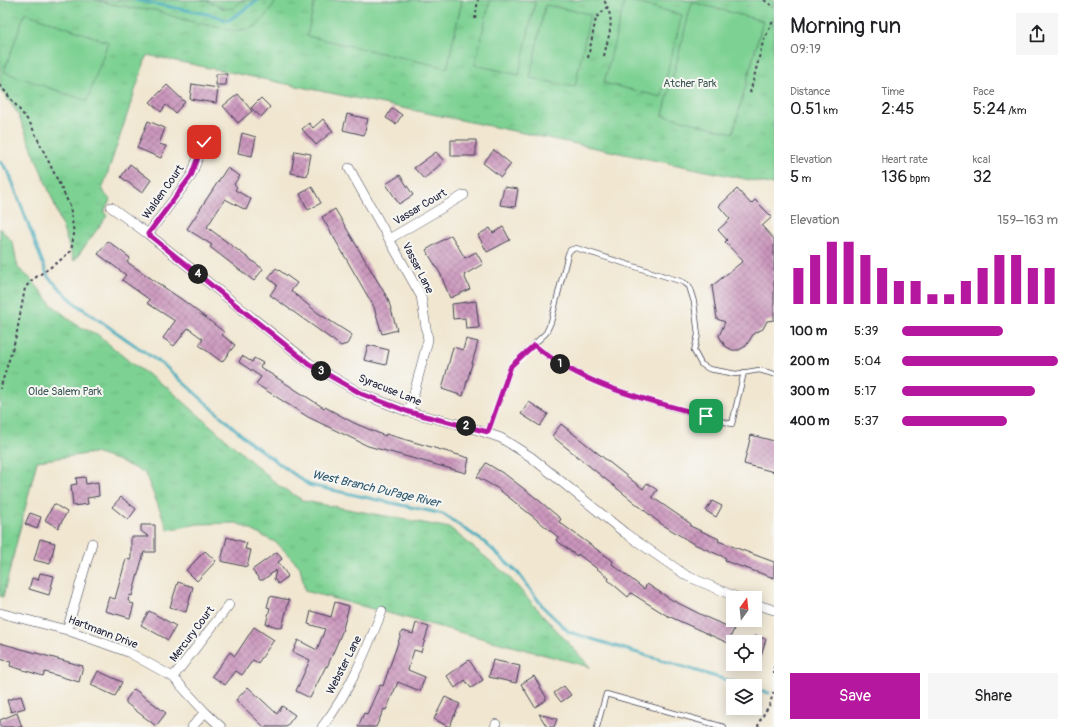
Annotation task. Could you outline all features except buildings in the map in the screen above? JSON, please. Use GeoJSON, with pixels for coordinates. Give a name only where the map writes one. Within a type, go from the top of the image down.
{"type":"FeatureCollection","features":[{"type":"Feature","properties":{"kind":"street","name":"Walden Court"},"geometry":{"type":"LineString","coordinates":[[148,234],[191,176],[204,142]]}},
{"type":"Feature","properties":{"kind":"street","name":"Vassar Lane"},"geometry":{"type":"LineString","coordinates":[[349,168],[421,296],[428,340],[409,412]]}},
{"type":"Feature","properties":{"kind":"street","name":"Vassar Court"},"geometry":{"type":"LineString","coordinates":[[389,240],[464,195]]}},
{"type":"Feature","properties":{"kind":"street","name":"Syracuse Lane"},"geometry":{"type":"LineString","coordinates":[[111,207],[148,234],[309,364],[362,394],[409,412],[488,432],[516,446],[625,533],[686,576],[726,593]]}},
{"type":"Feature","properties":{"kind":"street"},"geometry":{"type":"LineString","coordinates":[[67,630],[92,543]]}},
{"type":"Feature","properties":{"kind":"street","name":"Mercury Court"},"geometry":{"type":"LineString","coordinates":[[173,677],[229,605]]}},
{"type":"Feature","properties":{"kind":"street"},"geometry":{"type":"LineString","coordinates":[[762,606],[774,610]]}},
{"type":"Feature","properties":{"kind":"street","name":"Webster Lane"},"geometry":{"type":"LineString","coordinates":[[322,727],[332,714],[362,659],[382,611]]}},
{"type":"Feature","properties":{"kind":"street","name":"Hartmann Drive"},"geometry":{"type":"LineString","coordinates":[[0,613],[67,630],[128,652],[173,677],[221,727]]}},
{"type":"Feature","properties":{"kind":"street"},"geometry":{"type":"LineString","coordinates":[[192,727],[205,712]]}},
{"type":"Feature","properties":{"kind":"lane"},"geometry":{"type":"LineString","coordinates":[[488,432],[511,366],[546,333],[552,322],[568,254],[570,250],[576,248],[683,282],[689,286],[694,302],[698,335],[694,351],[695,356],[701,364],[709,369],[736,374],[759,370],[774,374]]}},
{"type":"Feature","properties":{"kind":"lane"},"geometry":{"type":"LineString","coordinates":[[534,345],[551,359],[592,382],[732,424],[744,372]]}},
{"type":"Feature","properties":{"kind":"lane"},"geometry":{"type":"LineString","coordinates":[[597,727],[606,694],[724,727]]}},
{"type":"Feature","properties":{"kind":"path"},"geometry":{"type":"LineString","coordinates":[[475,20],[478,0]]}},
{"type":"Feature","properties":{"kind":"path"},"geometry":{"type":"LineString","coordinates":[[604,0],[611,14],[611,22],[604,56]]}},
{"type":"Feature","properties":{"kind":"path"},"geometry":{"type":"LineString","coordinates":[[764,0],[774,7]]}},
{"type":"Feature","properties":{"kind":"path"},"geometry":{"type":"LineString","coordinates":[[588,58],[596,18],[607,7]]}},
{"type":"Feature","properties":{"kind":"path"},"geometry":{"type":"LineString","coordinates":[[750,93],[763,42],[774,19]]}},
{"type":"Feature","properties":{"kind":"path"},"geometry":{"type":"LineString","coordinates":[[0,85],[30,122],[70,206],[74,234],[71,251],[32,280],[25,288],[16,337],[0,389]]}},
{"type":"Feature","properties":{"kind":"path"},"geometry":{"type":"LineString","coordinates":[[774,666],[774,674]]}},
{"type":"Feature","properties":{"kind":"path"},"geometry":{"type":"LineString","coordinates":[[758,727],[759,722],[770,704],[774,690]]}},
{"type":"Feature","properties":{"kind":"green space","name":"Atcher Park"},"geometry":{"type":"Polygon","coordinates":[[[0,0],[774,0],[774,185],[147,55],[102,190],[110,200],[104,212],[107,216],[74,261],[54,203],[17,112],[0,89],[0,0]]]}},
{"type":"Feature","properties":{"kind":"green space"},"geometry":{"type":"Polygon","coordinates":[[[94,0],[205,0],[225,9],[233,8],[243,0],[277,0],[259,24],[253,28],[234,31],[181,19],[155,10],[135,9],[94,0]]]}},
{"type":"Feature","properties":{"kind":"green space"},"geometry":{"type":"Polygon","coordinates":[[[315,0],[462,0],[447,68],[307,36],[315,0]]]}},
{"type":"Feature","properties":{"kind":"green space"},"geometry":{"type":"Polygon","coordinates":[[[490,0],[527,0],[535,2],[519,75],[475,65],[490,0]]]}},
{"type":"Feature","properties":{"kind":"green space"},"geometry":{"type":"Polygon","coordinates":[[[625,0],[682,15],[661,97],[604,83],[625,0]]]}},
{"type":"Feature","properties":{"kind":"green space"},"geometry":{"type":"Polygon","coordinates":[[[692,2],[763,21],[733,133],[663,115],[692,2]]]}},
{"type":"Feature","properties":{"kind":"green space"},"geometry":{"type":"Polygon","coordinates":[[[545,5],[590,14],[575,87],[530,78],[545,5]]]}},
{"type":"Feature","properties":{"kind":"green space"},"geometry":{"type":"Polygon","coordinates":[[[25,13],[108,42],[87,101],[4,72],[25,13]]]}},
{"type":"Feature","properties":{"kind":"green space","name":"Olde Salem Park"},"geometry":{"type":"Polygon","coordinates":[[[0,228],[13,243],[18,268],[32,280],[51,304],[79,327],[97,334],[131,363],[169,389],[279,486],[304,501],[450,528],[506,574],[590,667],[305,591],[300,567],[277,543],[237,523],[198,524],[168,530],[145,473],[117,460],[94,453],[37,461],[3,597],[0,596],[0,228]]]}},
{"type":"Feature","properties":{"kind":"waterway"},"geometry":{"type":"LineString","coordinates":[[135,0],[217,16],[225,20],[229,20],[258,0]]}},
{"type":"Feature","properties":{"kind":"waterway","name":"West Branch DuPage River"},"geometry":{"type":"LineString","coordinates":[[0,161],[9,173],[48,277],[76,304],[166,367],[252,444],[309,485],[443,514],[484,542],[518,573],[544,608],[569,632],[726,680]]}},
{"type":"Feature","properties":{"kind":"waterway","name":"West Branch DuPage River"},"geometry":{"type":"LineString","coordinates":[[762,691],[769,693]]}},
{"type":"Feature","properties":{"kind":"route"},"geometry":{"type":"LineString","coordinates":[[204,142],[191,176],[148,234],[309,364],[362,394],[409,412],[488,432],[511,366],[534,345],[551,359],[592,382],[706,416]]}}]}
